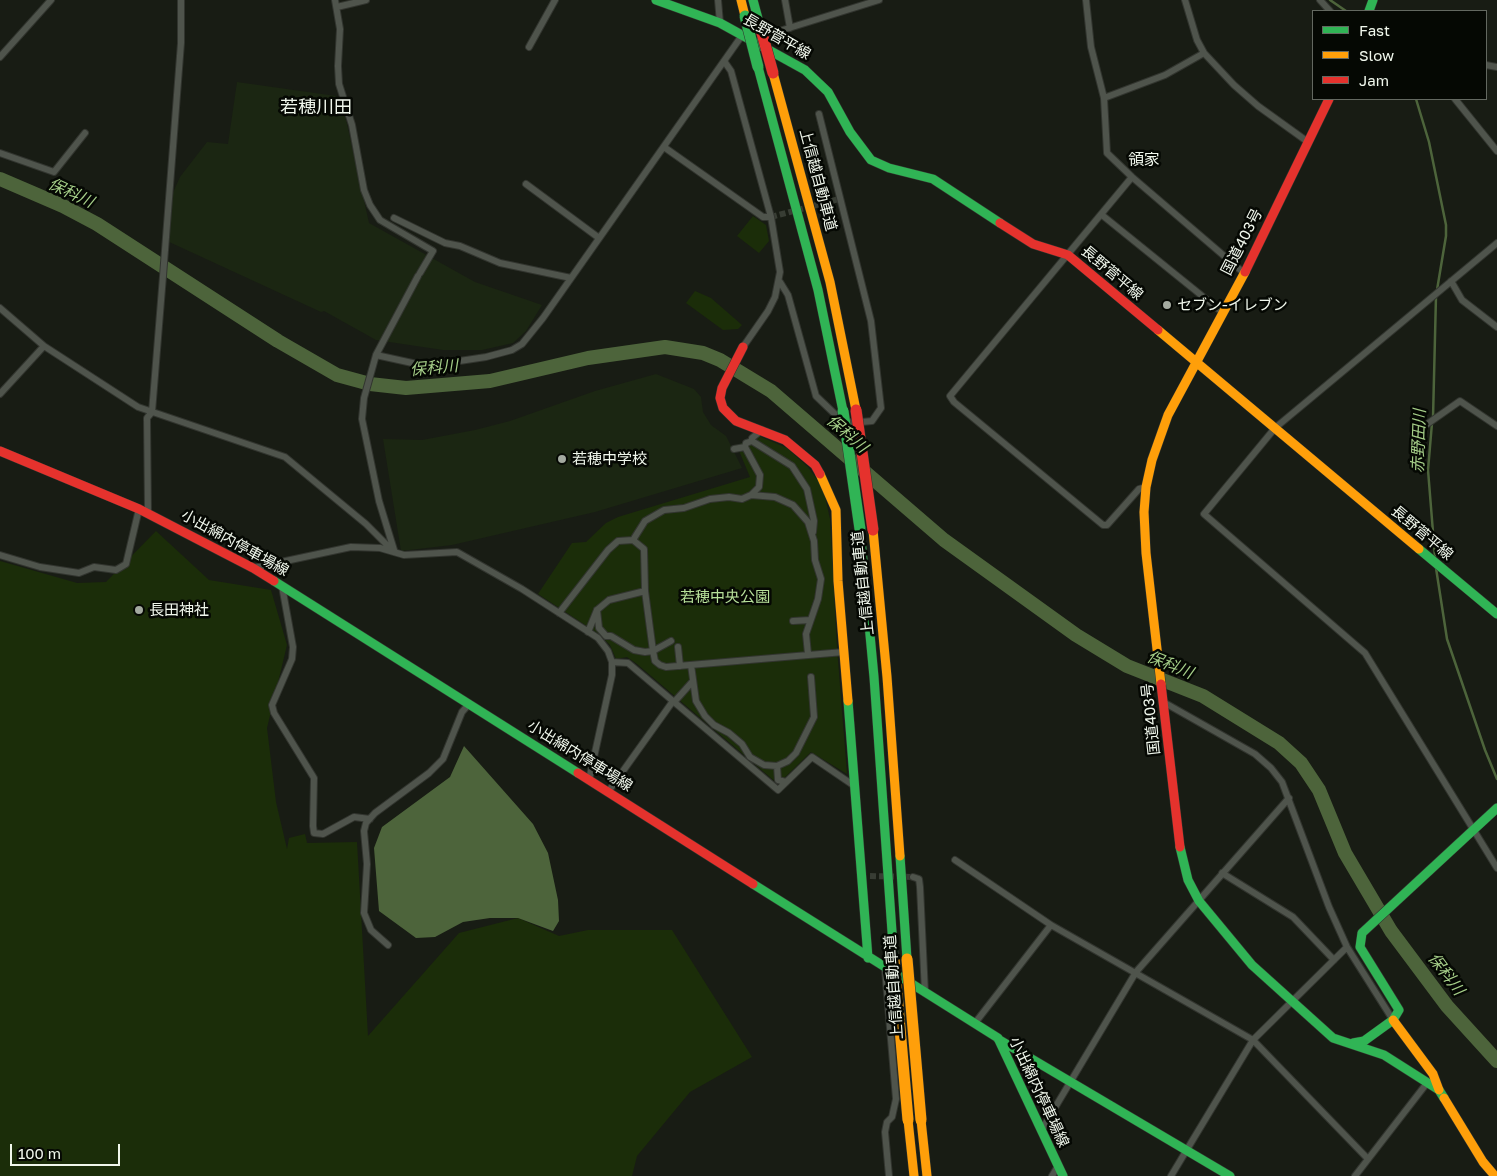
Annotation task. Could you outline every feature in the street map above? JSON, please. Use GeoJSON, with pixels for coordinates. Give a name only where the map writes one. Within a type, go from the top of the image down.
{"type":"FeatureCollection","features":[{"type":"Feature","properties":{"kind":"main road","name":"長野菅平線"},"geometry":{"type":"LineString","coordinates":[[656,0],[720,23],[806,70],[822,83],[850,132],[871,160],[889,168],[933,179],[1033,244],[1068,255],[1497,614]]}},
{"type":"Feature","properties":{"kind":"main road","name":"上信越自動車道"},"geometry":{"type":"LineString","coordinates":[[740,0],[816,281],[843,411],[860,529],[874,678],[894,960],[914,1176]]}},
{"type":"Feature","properties":{"kind":"main road","name":"上信越自動車道"},"geometry":{"type":"LineString","coordinates":[[753,0],[826,266],[856,410],[873,530],[887,677],[907,959],[927,1176]]}},
{"type":"Feature","properties":{"kind":"main road","name":"国道403号"},"geometry":{"type":"LineString","coordinates":[[1329,100],[1244,273],[1168,415],[1152,460],[1146,487],[1144,512],[1146,553],[1180,850],[1188,880],[1198,901],[1230,941],[1290,1001],[1332,1038],[1353,1043],[1384,1056],[1439,1090],[1483,1162],[1495,1176]]}},
{"type":"Feature","properties":{"kind":"main road"},"geometry":{"type":"LineString","coordinates":[[743,346],[722,388],[720,398],[723,408],[736,421],[785,440],[816,465],[833,498],[836,510],[838,581],[853,785],[866,877],[868,958]]}},
{"type":"Feature","properties":{"kind":"main road","name":"小出綿内停車場線"},"geometry":{"type":"LineString","coordinates":[[0,451],[143,511],[253,568],[718,860],[885,969],[998,1038],[1032,1108],[1058,1173]]}},
{"type":"Feature","properties":{"kind":"main road"},"geometry":{"type":"LineString","coordinates":[[1353,1043],[1364,1041],[1393,1020],[1399,1010],[1360,948],[1362,932],[1497,808]]}},
{"type":"Feature","properties":{"kind":"main road"},"geometry":{"type":"LineString","coordinates":[[1393,1020],[1433,1074],[1439,1090]]}},
{"type":"Feature","properties":{"kind":"main road"},"geometry":{"type":"LineString","coordinates":[[998,1038],[1230,1176]]}},
{"type":"Feature","properties":{"kind":"street"},"geometry":{"type":"LineString","coordinates":[[0,57],[51,0]]}},
{"type":"Feature","properties":{"kind":"street"},"geometry":{"type":"LineString","coordinates":[[0,555],[40,566],[79,573],[94,568],[116,570],[126,564],[143,511],[147,418],[152,412],[181,43],[181,0]]}},
{"type":"Feature","properties":{"kind":"street"},"geometry":{"type":"LineString","coordinates":[[366,0],[336,4],[340,29],[339,84],[352,125],[364,190],[370,205],[380,220],[433,251],[376,355],[364,398],[362,419],[366,444],[394,551]]}},
{"type":"Feature","properties":{"kind":"street"},"geometry":{"type":"LineString","coordinates":[[529,47],[555,0]]}},
{"type":"Feature","properties":{"kind":"street"},"geometry":{"type":"LineString","coordinates":[[718,0],[720,23]]}},
{"type":"Feature","properties":{"kind":"street"},"geometry":{"type":"LineString","coordinates":[[785,0],[790,28]]}},
{"type":"Feature","properties":{"kind":"street"},"geometry":{"type":"LineString","coordinates":[[376,355],[426,366],[464,361],[512,350],[522,344],[571,278],[743,34],[773,33],[879,0]]}},
{"type":"Feature","properties":{"kind":"street"},"geometry":{"type":"LineString","coordinates":[[1086,0],[1091,48],[1104,98],[1107,152],[1132,178],[1244,273]]}},
{"type":"Feature","properties":{"kind":"street"},"geometry":{"type":"LineString","coordinates":[[1185,0],[1197,40],[1204,53],[1234,85],[1258,106],[1308,142]]}},
{"type":"Feature","properties":{"kind":"street"},"geometry":{"type":"LineString","coordinates":[[1320,0],[1329,10]]}},
{"type":"Feature","properties":{"kind":"street"},"geometry":{"type":"LineString","coordinates":[[1104,98],[1165,75],[1204,53]]}},
{"type":"Feature","properties":{"kind":"street"},"geometry":{"type":"LineString","coordinates":[[724,61],[731,71],[771,217],[780,272],[780,282],[768,311],[743,346]]}},
{"type":"Feature","properties":{"kind":"street"},"geometry":{"type":"LineString","coordinates":[[1456,100],[1497,151]]}},
{"type":"Feature","properties":{"kind":"street"},"geometry":{"type":"LineString","coordinates":[[780,282],[788,295],[816,396],[838,418],[852,423],[863,424],[872,421],[881,408],[871,321],[819,114]]}},
{"type":"Feature","properties":{"kind":"street"},"geometry":{"type":"LineString","coordinates":[[0,153],[54,172],[85,133]]}},
{"type":"Feature","properties":{"kind":"street"},"geometry":{"type":"LineString","coordinates":[[664,147],[763,217],[771,217]]}},
{"type":"Feature","properties":{"kind":"street"},"geometry":{"type":"LineString","coordinates":[[1132,178],[950,396],[954,402],[1103,526],[1107,525],[1139,489],[1146,487]]}},
{"type":"Feature","properties":{"kind":"street"},"geometry":{"type":"LineString","coordinates":[[526,184],[599,238]]}},
{"type":"Feature","properties":{"kind":"street"},"geometry":{"type":"LineString","coordinates":[[1102,215],[1222,312]]}},
{"type":"Feature","properties":{"kind":"street"},"geometry":{"type":"LineString","coordinates":[[394,218],[445,243],[460,246],[500,263],[571,278]]}},
{"type":"Feature","properties":{"kind":"street"},"geometry":{"type":"LineString","coordinates":[[1497,243],[1451,281],[1442,291],[1275,428],[1204,514],[1365,652],[1497,868]]}},
{"type":"Feature","properties":{"kind":"street"},"geometry":{"type":"LineString","coordinates":[[1451,281],[1462,300],[1497,327]]}},
{"type":"Feature","properties":{"kind":"street"},"geometry":{"type":"LineString","coordinates":[[0,308],[44,346],[138,407],[241,440],[285,457],[366,524],[394,551],[404,556],[457,552],[506,579],[588,632],[603,645],[612,662],[610,690],[589,780]]}},
{"type":"Feature","properties":{"kind":"street"},"geometry":{"type":"LineString","coordinates":[[0,394],[44,346]]}},
{"type":"Feature","properties":{"kind":"street"},"geometry":{"type":"LineString","coordinates":[[1413,434],[1460,400],[1497,426]]}},
{"type":"Feature","properties":{"kind":"street"},"geometry":{"type":"LineString","coordinates":[[734,449],[745,447],[746,443],[752,441],[752,438],[762,430]]}},
{"type":"Feature","properties":{"kind":"street"},"geometry":{"type":"LineString","coordinates":[[752,441],[792,466],[807,489],[814,521],[812,536]]}},
{"type":"Feature","properties":{"kind":"street"},"geometry":{"type":"LineString","coordinates":[[633,540],[644,521],[664,510],[684,508],[710,499],[728,497],[742,499],[751,495],[759,487],[760,475],[745,447]]}},
{"type":"Feature","properties":{"kind":"street"},"geometry":{"type":"LineString","coordinates":[[751,495],[775,497],[793,505],[808,522],[815,560],[821,579],[818,599],[806,634],[808,654]]}},
{"type":"Feature","properties":{"kind":"street"},"geometry":{"type":"LineString","coordinates":[[559,613],[608,550],[618,541],[633,540],[644,549],[645,591],[653,651],[655,661],[660,665],[680,666],[844,652]]}},
{"type":"Feature","properties":{"kind":"street"},"geometry":{"type":"LineString","coordinates":[[253,568],[350,547],[394,551]]}},
{"type":"Feature","properties":{"kind":"street"},"geometry":{"type":"LineString","coordinates":[[282,586],[293,647],[292,658],[272,705],[274,713],[314,778],[312,826],[314,833],[323,834],[354,817],[370,819]]}},
{"type":"Feature","properties":{"kind":"street"},"geometry":{"type":"LineString","coordinates":[[588,632],[598,610],[609,600],[645,591]]}},
{"type":"Feature","properties":{"kind":"street"},"geometry":{"type":"LineString","coordinates":[[598,610],[599,628],[606,636],[611,636],[634,650],[653,651],[663,648],[671,641]]}},
{"type":"Feature","properties":{"kind":"street"},"geometry":{"type":"LineString","coordinates":[[793,621],[810,620]]}},
{"type":"Feature","properties":{"kind":"street"},"geometry":{"type":"LineString","coordinates":[[678,647],[680,666]]}},
{"type":"Feature","properties":{"kind":"street"},"geometry":{"type":"LineString","coordinates":[[612,662],[628,663],[778,790],[812,757],[853,785]]}},
{"type":"Feature","properties":{"kind":"street"},"geometry":{"type":"LineString","coordinates":[[691,665],[696,701],[710,720],[742,744],[750,757],[764,765],[776,766],[788,761],[796,753],[814,717],[811,677]]}},
{"type":"Feature","properties":{"kind":"street"},"geometry":{"type":"LineString","coordinates":[[608,792],[674,700],[693,681]]}},
{"type":"Feature","properties":{"kind":"street"},"geometry":{"type":"LineString","coordinates":[[1164,702],[1254,754],[1271,768],[1282,782],[1328,907],[1347,947],[1393,1020]]}},
{"type":"Feature","properties":{"kind":"street"},"geometry":{"type":"LineString","coordinates":[[388,945],[371,930],[364,912],[367,864],[364,830],[370,819],[444,759],[462,712],[469,704]]}},
{"type":"Feature","properties":{"kind":"street"},"geometry":{"type":"LineString","coordinates":[[776,766],[778,780]]}},
{"type":"Feature","properties":{"kind":"street"},"geometry":{"type":"LineString","coordinates":[[770,782],[778,780],[786,782]]}},
{"type":"Feature","properties":{"kind":"street"},"geometry":{"type":"LineString","coordinates":[[1041,1131],[1136,972],[1289,798]]}},
{"type":"Feature","properties":{"kind":"street"},"geometry":{"type":"LineString","coordinates":[[955,860],[1051,925],[1253,1040],[1368,1159]]}},
{"type":"Feature","properties":{"kind":"street"},"geometry":{"type":"LineString","coordinates":[[1222,874],[1293,916],[1334,960]]}},
{"type":"Feature","properties":{"kind":"street"},"geometry":{"type":"LineString","coordinates":[[913,877],[919,879],[920,887],[925,993]]}},
{"type":"Feature","properties":{"kind":"street"},"geometry":{"type":"LineString","coordinates":[[975,1023],[1051,925]]}},
{"type":"Feature","properties":{"kind":"street"},"geometry":{"type":"LineString","coordinates":[[1171,1176],[1253,1040],[1290,1001],[1347,947]]}},
{"type":"Feature","properties":{"kind":"street"},"geometry":{"type":"LineString","coordinates":[[885,969],[896,1099],[892,1117],[887,1122],[885,1132],[888,1176]]}},
{"type":"Feature","properties":{"kind":"street"},"geometry":{"type":"LineString","coordinates":[[1355,1176],[1427,1083]]}},
{"type":"Feature","properties":{"kind":"shaded area"},"geometry":{"type":"Polygon","coordinates":[[[237,82],[336,96],[336,99],[341,101],[343,106],[369,223],[475,282],[542,305],[526,331],[513,343],[482,350],[443,350],[376,340],[324,311],[321,312],[167,241],[168,204],[180,177],[207,142],[228,144],[237,82]]]}},
{"type":"Feature","properties":{"kind":"shaded area","name":"若穂中学校"},"geometry":{"type":"Polygon","coordinates":[[[656,374],[694,389],[701,397],[703,412],[711,425],[726,436],[742,468],[595,512],[452,545],[401,551],[383,439],[422,440],[475,430],[510,421],[595,391],[656,374]]]}},
{"type":"Feature","properties":{"kind":"shaded area"},"geometry":{"type":"Polygon","coordinates":[[[464,746],[533,824],[548,853],[558,900],[559,921],[553,931],[518,918],[490,918],[463,922],[435,937],[416,938],[379,911],[374,848],[382,827],[450,777],[464,746]]]}},
{"type":"Feature","properties":{"kind":"green space"},"geometry":{"type":"Polygon","coordinates":[[[753,216],[766,225],[769,241],[759,253],[737,236],[753,216]]]}},
{"type":"Feature","properties":{"kind":"green space"},"geometry":{"type":"Polygon","coordinates":[[[695,291],[711,298],[742,325],[738,329],[723,330],[686,303],[695,291]]]}},
{"type":"Feature","properties":{"kind":"green space","name":"若穂中央公園"},"geometry":{"type":"Polygon","coordinates":[[[752,436],[761,437],[787,448],[808,467],[823,488],[830,519],[837,648],[847,774],[811,752],[778,784],[637,664],[627,657],[616,659],[610,645],[599,634],[538,594],[572,543],[586,542],[606,523],[618,517],[750,477],[737,446],[752,436]]]}},
{"type":"Feature","properties":{"kind":"green space"},"geometry":{"type":"Polygon","coordinates":[[[156,531],[209,580],[271,590],[287,645],[267,728],[276,802],[287,849],[289,838],[305,834],[307,843],[357,842],[368,1036],[459,933],[518,918],[559,936],[588,930],[672,930],[752,1057],[690,1092],[637,1156],[632,1176],[0,1176],[0,561],[77,583],[106,582],[156,531]]]}},
{"type":"Feature","properties":{"kind":"waterway","name":"赤野田川"},"geometry":{"type":"LineString","coordinates":[[1330,0],[1345,10]]}},
{"type":"Feature","properties":{"kind":"waterway","name":"赤野田川"},"geometry":{"type":"LineString","coordinates":[[1416,100],[1429,142],[1446,225],[1446,236],[1437,290]]}},
{"type":"Feature","properties":{"kind":"waterway","name":"保科川"},"geometry":{"type":"LineString","coordinates":[[0,179],[63,206],[97,224],[278,341],[337,375],[370,384],[406,388],[490,381],[588,358],[665,347],[703,353],[720,360],[771,391],[944,540],[1076,635],[1127,666],[1203,696],[1279,743],[1301,763],[1319,790],[1345,853],[1391,931],[1447,1006],[1497,1061]]}},
{"type":"Feature","properties":{"kind":"waterway","name":"赤野田川"},"geometry":{"type":"LineString","coordinates":[[1433,418],[1436,296]]}},
{"type":"Feature","properties":{"kind":"waterway","name":"赤野田川"},"geometry":{"type":"LineString","coordinates":[[1432,423],[1428,470],[1435,557]]}},
{"type":"Feature","properties":{"kind":"waterway","name":"赤野田川"},"geometry":{"type":"LineString","coordinates":[[1436,568],[1447,639],[1485,750],[1497,779]]}},
{"type":"Feature","properties":{"kind":"tunnel"},"geometry":{"type":"LineString","coordinates":[[771,217],[839,199]]}},
{"type":"Feature","properties":{"kind":"tunnel"},"geometry":{"type":"LineString","coordinates":[[870,876],[913,877]]}},
{"type":"Feature","properties":{"kind":"traffic: fast"},"geometry":{"type":"LineString","coordinates":[[656,0],[720,23],[805,70],[828,92],[850,132],[871,160],[889,168],[933,179],[1000,223]]}},
{"type":"Feature","properties":{"kind":"traffic: fast"},"geometry":{"type":"LineString","coordinates":[[753,0],[760,26]]}},
{"type":"Feature","properties":{"kind":"traffic: fast"},"geometry":{"type":"LineString","coordinates":[[1369,10],[1373,0]]}},
{"type":"Feature","properties":{"kind":"traffic: fast"},"geometry":{"type":"LineString","coordinates":[[745,16],[758,67]]}},
{"type":"Feature","properties":{"kind":"traffic: fast"},"geometry":{"type":"LineString","coordinates":[[758,67],[818,290],[843,411]]}},
{"type":"Feature","properties":{"kind":"traffic: fast"},"geometry":{"type":"LineString","coordinates":[[843,411],[860,529]]}},
{"type":"Feature","properties":{"kind":"traffic: fast"},"geometry":{"type":"LineString","coordinates":[[860,529],[874,677],[894,960]]}},
{"type":"Feature","properties":{"kind":"traffic: fast"},"geometry":{"type":"LineString","coordinates":[[1419,549],[1497,614]]}},
{"type":"Feature","properties":{"kind":"traffic: fast"},"geometry":{"type":"LineString","coordinates":[[274,581],[578,773]]}},
{"type":"Feature","properties":{"kind":"traffic: fast"},"geometry":{"type":"LineString","coordinates":[[848,701],[868,958]]}},
{"type":"Feature","properties":{"kind":"traffic: fast"},"geometry":{"type":"LineString","coordinates":[[1353,1043],[1364,1041],[1393,1020],[1399,1010],[1360,947],[1362,933],[1497,808]]}},
{"type":"Feature","properties":{"kind":"traffic: fast"},"geometry":{"type":"LineString","coordinates":[[1180,847],[1188,880],[1199,901],[1252,965],[1333,1038],[1384,1055],[1439,1090],[1444,1098]]}},
{"type":"Feature","properties":{"kind":"traffic: fast"},"geometry":{"type":"LineString","coordinates":[[900,856],[907,959]]}},
{"type":"Feature","properties":{"kind":"traffic: fast"},"geometry":{"type":"LineString","coordinates":[[753,884],[998,1038],[1063,1176]]}},
{"type":"Feature","properties":{"kind":"traffic: fast"},"geometry":{"type":"LineString","coordinates":[[998,1039],[1230,1176]]}},
{"type":"Feature","properties":{"kind":"traffic: slow"},"geometry":{"type":"LineString","coordinates":[[741,0],[745,16]]}},
{"type":"Feature","properties":{"kind":"traffic: slow"},"geometry":{"type":"LineString","coordinates":[[773,73],[830,282],[856,410]]}},
{"type":"Feature","properties":{"kind":"traffic: slow"},"geometry":{"type":"LineString","coordinates":[[1161,684],[1146,553],[1144,512],[1146,487],[1152,460],[1168,415],[1245,272]]}},
{"type":"Feature","properties":{"kind":"traffic: slow"},"geometry":{"type":"LineString","coordinates":[[1158,330],[1419,549]]}},
{"type":"Feature","properties":{"kind":"traffic: slow"},"geometry":{"type":"LineString","coordinates":[[820,474],[836,510],[838,581],[848,701]]}},
{"type":"Feature","properties":{"kind":"traffic: slow"},"geometry":{"type":"LineString","coordinates":[[873,530],[887,677],[900,856]]}},
{"type":"Feature","properties":{"kind":"traffic: slow"},"geometry":{"type":"LineString","coordinates":[[907,959],[921,1120]]}},
{"type":"Feature","properties":{"kind":"traffic: slow"},"geometry":{"type":"LineString","coordinates":[[894,960],[908,1120]]}},
{"type":"Feature","properties":{"kind":"traffic: slow"},"geometry":{"type":"LineString","coordinates":[[1393,1020],[1433,1074],[1439,1090]]}},
{"type":"Feature","properties":{"kind":"traffic: slow"},"geometry":{"type":"LineString","coordinates":[[1444,1098],[1483,1162],[1495,1176]]}},
{"type":"Feature","properties":{"kind":"traffic: slow"},"geometry":{"type":"LineString","coordinates":[[908,1120],[914,1176]]}},
{"type":"Feature","properties":{"kind":"traffic: slow"},"geometry":{"type":"LineString","coordinates":[[921,1120],[927,1176]]}},
{"type":"Feature","properties":{"kind":"traffic: jam"},"geometry":{"type":"LineString","coordinates":[[760,26],[773,73]]}},
{"type":"Feature","properties":{"kind":"traffic: jam"},"geometry":{"type":"LineString","coordinates":[[1245,272],[1329,100]]}},
{"type":"Feature","properties":{"kind":"traffic: jam"},"geometry":{"type":"LineString","coordinates":[[1000,223],[1033,244],[1068,255],[1158,330]]}},
{"type":"Feature","properties":{"kind":"traffic: jam"},"geometry":{"type":"LineString","coordinates":[[743,347],[722,388],[720,398],[723,408],[736,421],[785,440],[815,465],[820,474]]}},
{"type":"Feature","properties":{"kind":"traffic: jam"},"geometry":{"type":"LineString","coordinates":[[856,410],[873,530]]}},
{"type":"Feature","properties":{"kind":"traffic: jam"},"geometry":{"type":"LineString","coordinates":[[0,451],[139,509],[253,568],[274,581]]}},
{"type":"Feature","properties":{"kind":"traffic: jam"},"geometry":{"type":"LineString","coordinates":[[1161,684],[1180,847]]}},
{"type":"Feature","properties":{"kind":"traffic: jam"},"geometry":{"type":"LineString","coordinates":[[578,773],[753,884]]}},
{"type":"Feature","properties":{"kind":"place","name":"セブン-イレブン"},"geometry":{"type":"Point","coordinates":[1167,305]}},
{"type":"Feature","properties":{"kind":"place","name":"若穂中学校"},"geometry":{"type":"Point","coordinates":[562,459]}},
{"type":"Feature","properties":{"kind":"place","name":"長田神社"},"geometry":{"type":"Point","coordinates":[139,610]}},
{"type":"Feature","properties":{"kind":"district","name":"若穂川田"},"geometry":{"type":"Point","coordinates":[316,107]}},
{"type":"Feature","properties":{"kind":"district","name":"領家"},"geometry":{"type":"Point","coordinates":[1144,160]}}]}
